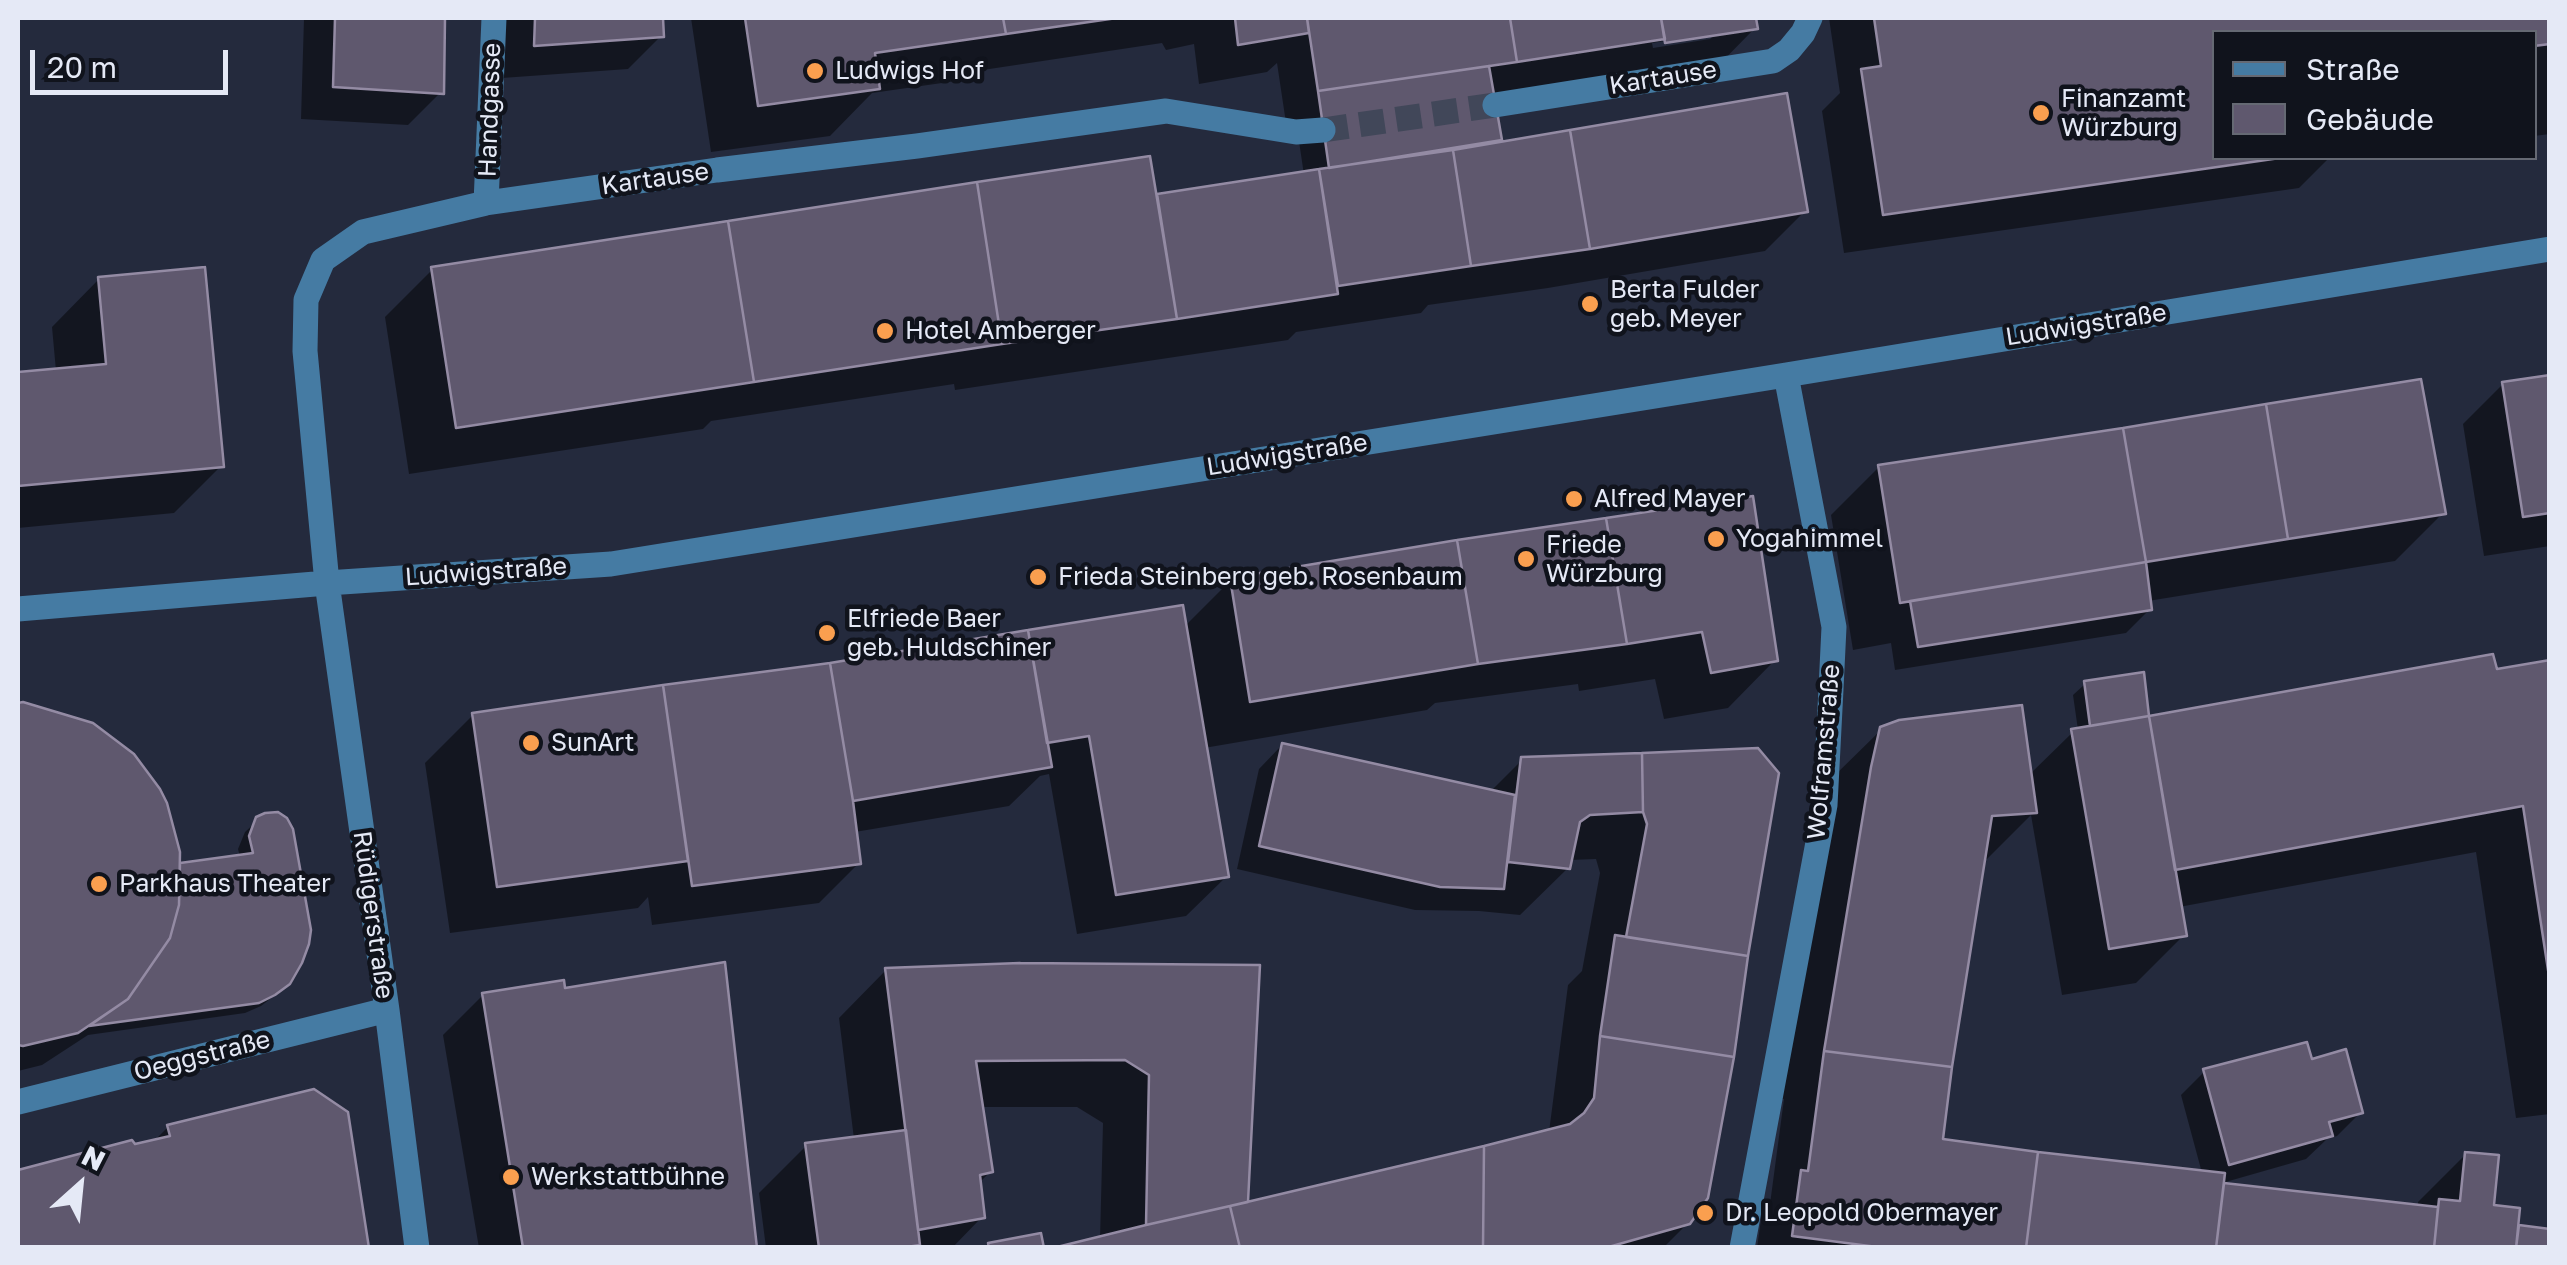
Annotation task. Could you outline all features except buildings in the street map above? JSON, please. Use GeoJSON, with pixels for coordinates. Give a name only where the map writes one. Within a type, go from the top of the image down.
{"type":"FeatureCollection","features":[{"type":"Feature","properties":{"kind":"street","name":"Handgasse"},"geometry":{"type":"LineString","coordinates":[[486,203],[494,18]]}},
{"type":"Feature","properties":{"kind":"street","name":"Kartause"},"geometry":{"type":"LineString","coordinates":[[1495,105],[1773,61],[1789,50],[1810,18]]}},
{"type":"Feature","properties":{"kind":"street","name":"Kartause"},"geometry":{"type":"LineString","coordinates":[[327,583],[305,351],[306,300],[323,260],[362,232],[486,203],[1166,111],[1296,132],[1323,130]]}},
{"type":"Feature","properties":{"kind":"street","name":"Ludwigstraße"},"geometry":{"type":"LineString","coordinates":[[18,609],[612,564],[2550,249]]}},
{"type":"Feature","properties":{"kind":"street","name":"Wolframstraße"},"geometry":{"type":"LineString","coordinates":[[1742,1248],[1824,804],[1834,626],[1786,375]]}},
{"type":"Feature","properties":{"kind":"street","name":"Rüdigerstraße"},"geometry":{"type":"LineString","coordinates":[[327,583],[417,1248]]}},
{"type":"Feature","properties":{"kind":"street","name":"Oeggstraße"},"geometry":{"type":"LineString","coordinates":[[18,1102],[387,1010]]}},
{"type":"Feature","properties":{"kind":"tunnel"},"geometry":{"type":"LineString","coordinates":[[1323,130],[1495,105]]}},
{"type":"Feature","properties":{"kind":"place","name":"Ludwigs Hof"},"geometry":{"type":"Point","coordinates":[815,71]}},
{"type":"Feature","properties":{"kind":"place","name":"Finanzamt Würzburg"},"geometry":{"type":"Point","coordinates":[2041,113]}},
{"type":"Feature","properties":{"kind":"place","name":"Berta Fulder geb. Meyer"},"geometry":{"type":"Point","coordinates":[1590,304]}},
{"type":"Feature","properties":{"kind":"place","name":"Hotel Amberger"},"geometry":{"type":"Point","coordinates":[885,331]}},
{"type":"Feature","properties":{"kind":"place","name":"Alfred Mayer"},"geometry":{"type":"Point","coordinates":[1574,499]}},
{"type":"Feature","properties":{"kind":"place","name":"Yogahimmel"},"geometry":{"type":"Point","coordinates":[1716,539]}},
{"type":"Feature","properties":{"kind":"place","name":"Friede Würzburg"},"geometry":{"type":"Point","coordinates":[1526,559]}},
{"type":"Feature","properties":{"kind":"place","name":"Frieda Steinberg geb. Rosenbaum"},"geometry":{"type":"Point","coordinates":[1038,577]}},
{"type":"Feature","properties":{"kind":"place","name":"Elfriede Baer geb. Huldschiner"},"geometry":{"type":"Point","coordinates":[827,633]}},
{"type":"Feature","properties":{"kind":"place","name":"SunArt"},"geometry":{"type":"Point","coordinates":[531,743]}},
{"type":"Feature","properties":{"kind":"place","name":"Parkhaus Theater"},"geometry":{"type":"Point","coordinates":[99,884]}},
{"type":"Feature","properties":{"kind":"place","name":"Werkstattbühne"},"geometry":{"type":"Point","coordinates":[511,1177]}},
{"type":"Feature","properties":{"kind":"place","name":"Dr. Leopold Obermayer"},"geometry":{"type":"Point","coordinates":[1705,1213]}}]}
